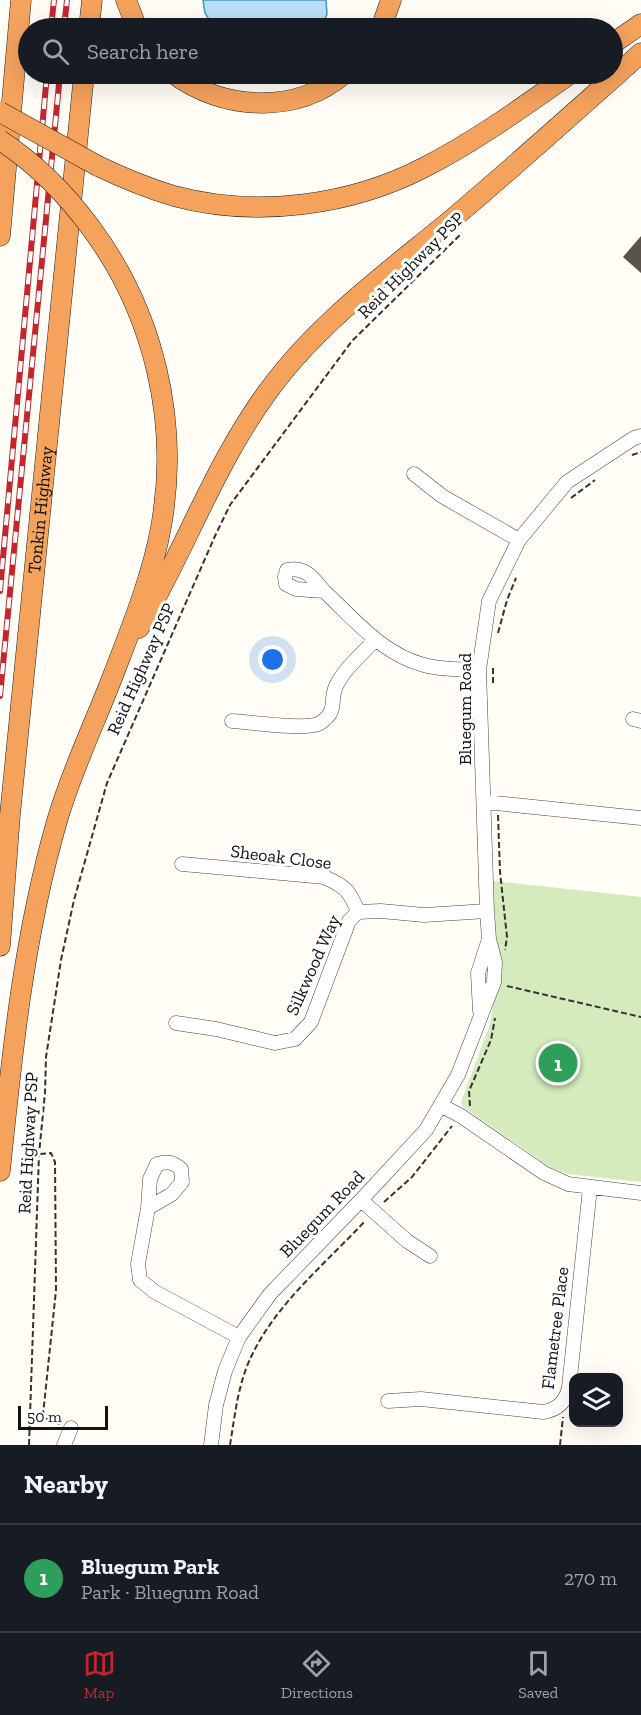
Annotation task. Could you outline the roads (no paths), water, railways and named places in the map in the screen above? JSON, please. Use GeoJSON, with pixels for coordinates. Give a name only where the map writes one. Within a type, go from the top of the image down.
{"type":"FeatureCollection","features":[{"type":"Feature","properties":{"kind":"highway"},"geometry":{"type":"LineString","coordinates":[[19,18],[21,0]]}},
{"type":"Feature","properties":{"kind":"highway"},"geometry":{"type":"LineString","coordinates":[[90,18],[92,0]]}},
{"type":"Feature","properties":{"kind":"highway"},"geometry":{"type":"LineString","coordinates":[[126,0],[133,18]]}},
{"type":"Feature","properties":{"kind":"highway"},"geometry":{"type":"LineString","coordinates":[[385,18],[391,0]]}},
{"type":"Feature","properties":{"kind":"highway"},"geometry":{"type":"LineString","coordinates":[[623,36],[641,24]]}},
{"type":"Feature","properties":{"kind":"highway"},"geometry":{"type":"LineString","coordinates":[[0,236],[18,34]]}},
{"type":"Feature","properties":{"kind":"highway"},"geometry":{"type":"LineString","coordinates":[[623,69],[641,53]]}},
{"type":"Feature","properties":{"kind":"highway","name":"Tonkin Highway"},"geometry":{"type":"LineString","coordinates":[[0,946],[9,815],[83,84]]}},
{"type":"Feature","properties":{"kind":"highway"},"geometry":{"type":"LineString","coordinates":[[191,84],[222,98],[263,103],[303,96],[328,84]]}},
{"type":"Feature","properties":{"kind":"highway"},"geometry":{"type":"LineString","coordinates":[[0,112],[98,166],[134,183],[175,196],[217,204],[260,207],[303,204],[345,197],[387,184],[426,167],[555,84]]}},
{"type":"Feature","properties":{"kind":"highway"},"geometry":{"type":"LineString","coordinates":[[116,667],[155,601],[226,456],[258,405],[295,357],[322,328],[493,185],[606,84]]}},
{"type":"Feature","properties":{"kind":"highway"},"geometry":{"type":"LineString","coordinates":[[0,140],[36,167],[60,190],[91,228],[119,270],[146,331],[155,363],[166,428],[167,461],[161,528],[150,570],[116,667],[74,769],[44,870],[23,973],[0,1171]]}},
{"type":"Feature","properties":{"kind":"street","name":"Bluegum Road"},"geometry":{"type":"LineString","coordinates":[[211,1445],[216,1406],[225,1371],[239,1336],[270,1294],[362,1200],[426,1130],[458,1076],[494,982],[495,962],[489,939],[487,911],[491,803],[480,670],[489,601],[519,540],[567,482],[634,438],[641,436]]}},
{"type":"Feature","properties":{"kind":"street"},"geometry":{"type":"LineString","coordinates":[[414,474],[442,496],[519,540]]}},
{"type":"Feature","properties":{"kind":"street"},"geometry":{"type":"LineString","coordinates":[[324,591],[375,640],[396,655],[425,666],[480,670]]}},
{"type":"Feature","properties":{"kind":"street"},"geometry":{"type":"LineString","coordinates":[[232,721],[298,727],[318,724],[332,711],[335,688],[342,676],[375,640]]}},
{"type":"Feature","properties":{"kind":"street"},"geometry":{"type":"LineString","coordinates":[[491,803],[641,818]]}},
{"type":"Feature","properties":{"kind":"street","name":"Sheoak Close"},"geometry":{"type":"LineString","coordinates":[[182,864],[324,877],[341,884],[351,895],[358,912]]}},
{"type":"Feature","properties":{"kind":"street","name":"Silkwood Way"},"geometry":{"type":"LineString","coordinates":[[176,1023],[216,1029],[275,1043],[294,1039],[311,1022],[349,921],[358,912],[381,911],[424,915],[487,911]]}},
{"type":"Feature","properties":{"kind":"street"},"geometry":{"type":"LineString","coordinates":[[442,1106],[461,1116],[544,1173],[568,1184],[641,1193]]}},
{"type":"Feature","properties":{"kind":"street","name":"Flametree Place"},"geometry":{"type":"LineString","coordinates":[[388,1401],[421,1399],[543,1412],[555,1409],[565,1399],[569,1387],[590,1188]]}},
{"type":"Feature","properties":{"kind":"street"},"geometry":{"type":"LineString","coordinates":[[362,1200],[408,1241],[430,1256]]}},
{"type":"Feature","properties":{"kind":"street"},"geometry":{"type":"LineString","coordinates":[[148,1208],[138,1263],[140,1280],[155,1292],[239,1336]]}},
{"type":"Feature","properties":{"kind":"street"},"geometry":{"type":"LineString","coordinates":[[64,1445],[71,1428]]}},
{"type":"Feature","properties":{"kind":"water"},"geometry":{"type":"Polygon","coordinates":[[[203,0],[326,0],[327,14],[325,18],[208,18],[203,0]]]}},
{"type":"Feature","properties":{"kind":"railway"},"geometry":{"type":"LineString","coordinates":[[52,18],[54,0]]}},
{"type":"Feature","properties":{"kind":"railway"},"geometry":{"type":"LineString","coordinates":[[65,18],[67,0]]}},
{"type":"Feature","properties":{"kind":"railway"},"geometry":{"type":"LineString","coordinates":[[0,591],[46,84]]}},
{"type":"Feature","properties":{"kind":"railway"},"geometry":{"type":"LineString","coordinates":[[0,696],[59,84]]}},
{"type":"Feature","properties":{"kind":"place","name":"Bluegum Park"},"geometry":{"type":"Point","coordinates":[558,1063]}}]}
